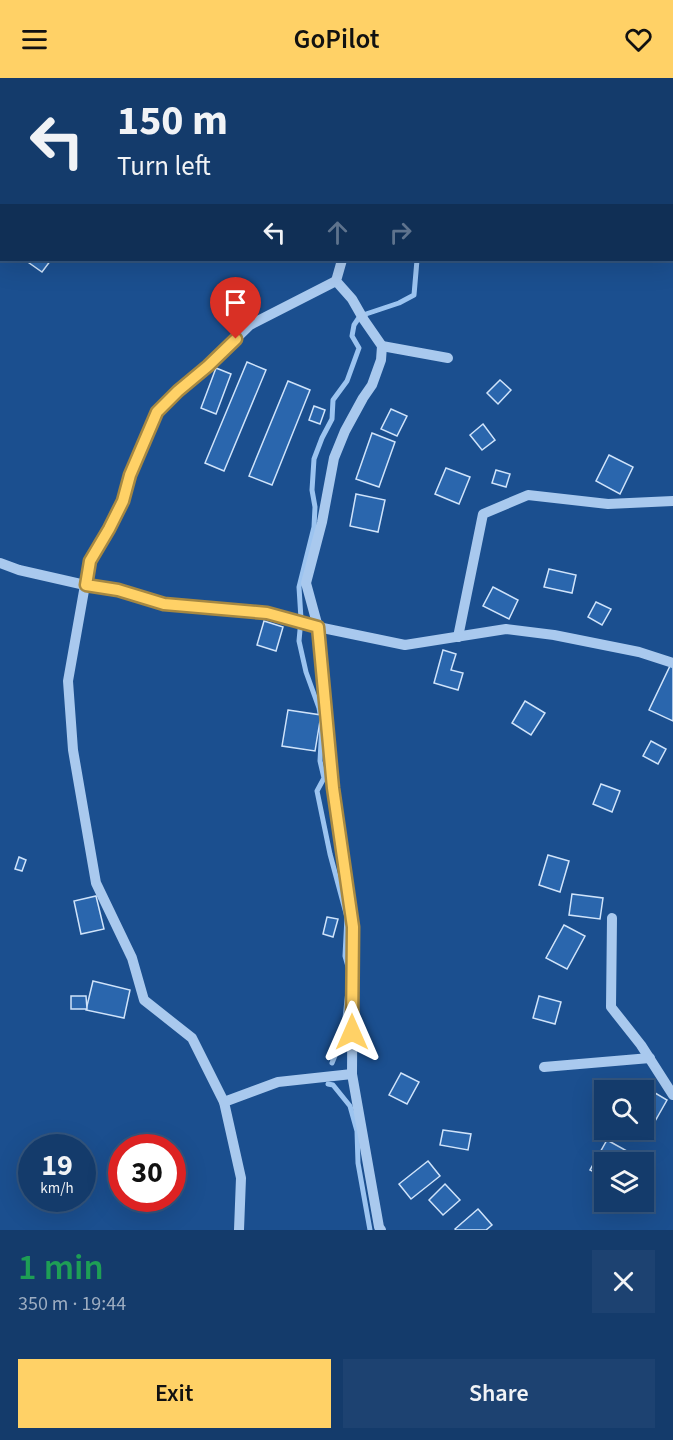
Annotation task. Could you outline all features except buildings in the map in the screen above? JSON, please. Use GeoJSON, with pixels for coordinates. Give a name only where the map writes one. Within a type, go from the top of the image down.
{"type":"FeatureCollection","features":[{"type":"Feature","properties":{"kind":"street"},"geometry":{"type":"LineString","coordinates":[[239,1230],[241,1178],[224,1102],[192,1038],[144,1000],[132,958],[96,884],[73,750],[68,681],[90,561],[123,501],[130,475],[157,412],[250,325],[336,281],[342,261]]}},
{"type":"Feature","properties":{"kind":"street"},"geometry":{"type":"LineString","coordinates":[[336,281],[352,299],[382,346],[381,360],[372,385],[345,431],[334,458],[322,522],[306,583],[318,627],[333,788],[353,927],[352,1074],[381,1230]]}},
{"type":"Feature","properties":{"kind":"street"},"geometry":{"type":"LineString","coordinates":[[382,346],[448,358]]}},
{"type":"Feature","properties":{"kind":"street"},"geometry":{"type":"LineString","coordinates":[[458,637],[483,514],[528,495],[608,504],[673,501]]}},
{"type":"Feature","properties":{"kind":"street"},"geometry":{"type":"LineString","coordinates":[[0,563],[19,570],[118,590],[164,604],[267,613],[318,627],[405,645],[506,629],[554,635],[639,652],[673,663]]}},
{"type":"Feature","properties":{"kind":"street"},"geometry":{"type":"LineString","coordinates":[[612,918],[611,1007],[641,1045],[673,1095]]}},
{"type":"Feature","properties":{"kind":"street"},"geometry":{"type":"LineString","coordinates":[[544,1067],[650,1058]]}},
{"type":"Feature","properties":{"kind":"street"},"geometry":{"type":"LineString","coordinates":[[224,1102],[278,1082],[352,1074]]}},
{"type":"Feature","properties":{"kind":"waterway"},"geometry":{"type":"LineString","coordinates":[[366,314],[399,303],[414,295],[417,261]]}},
{"type":"Feature","properties":{"kind":"waterway"},"geometry":{"type":"LineString","coordinates":[[349,970],[345,956],[347,917],[330,854],[317,791],[324,778],[320,761],[322,724],[299,641],[301,619],[299,587],[314,527],[315,507],[312,490],[314,459],[332,419],[333,400],[347,381],[359,348],[352,336],[358,319]]}},
{"type":"Feature","properties":{"kind":"waterway"},"geometry":{"type":"LineString","coordinates":[[332,1063],[343,1036],[348,991]]}},
{"type":"Feature","properties":{"kind":"waterway"},"geometry":{"type":"LineString","coordinates":[[328,1084],[333,1085],[350,1106],[357,1131],[358,1163],[370,1230]]}},
{"type":"Feature","properties":{"kind":"route"},"geometry":{"type":"LineString","coordinates":[[236,339],[157,412],[130,475],[123,501],[90,561],[86,585],[118,590],[164,604],[267,613],[318,627],[333,788],[353,927],[352,1032]]}}]}
